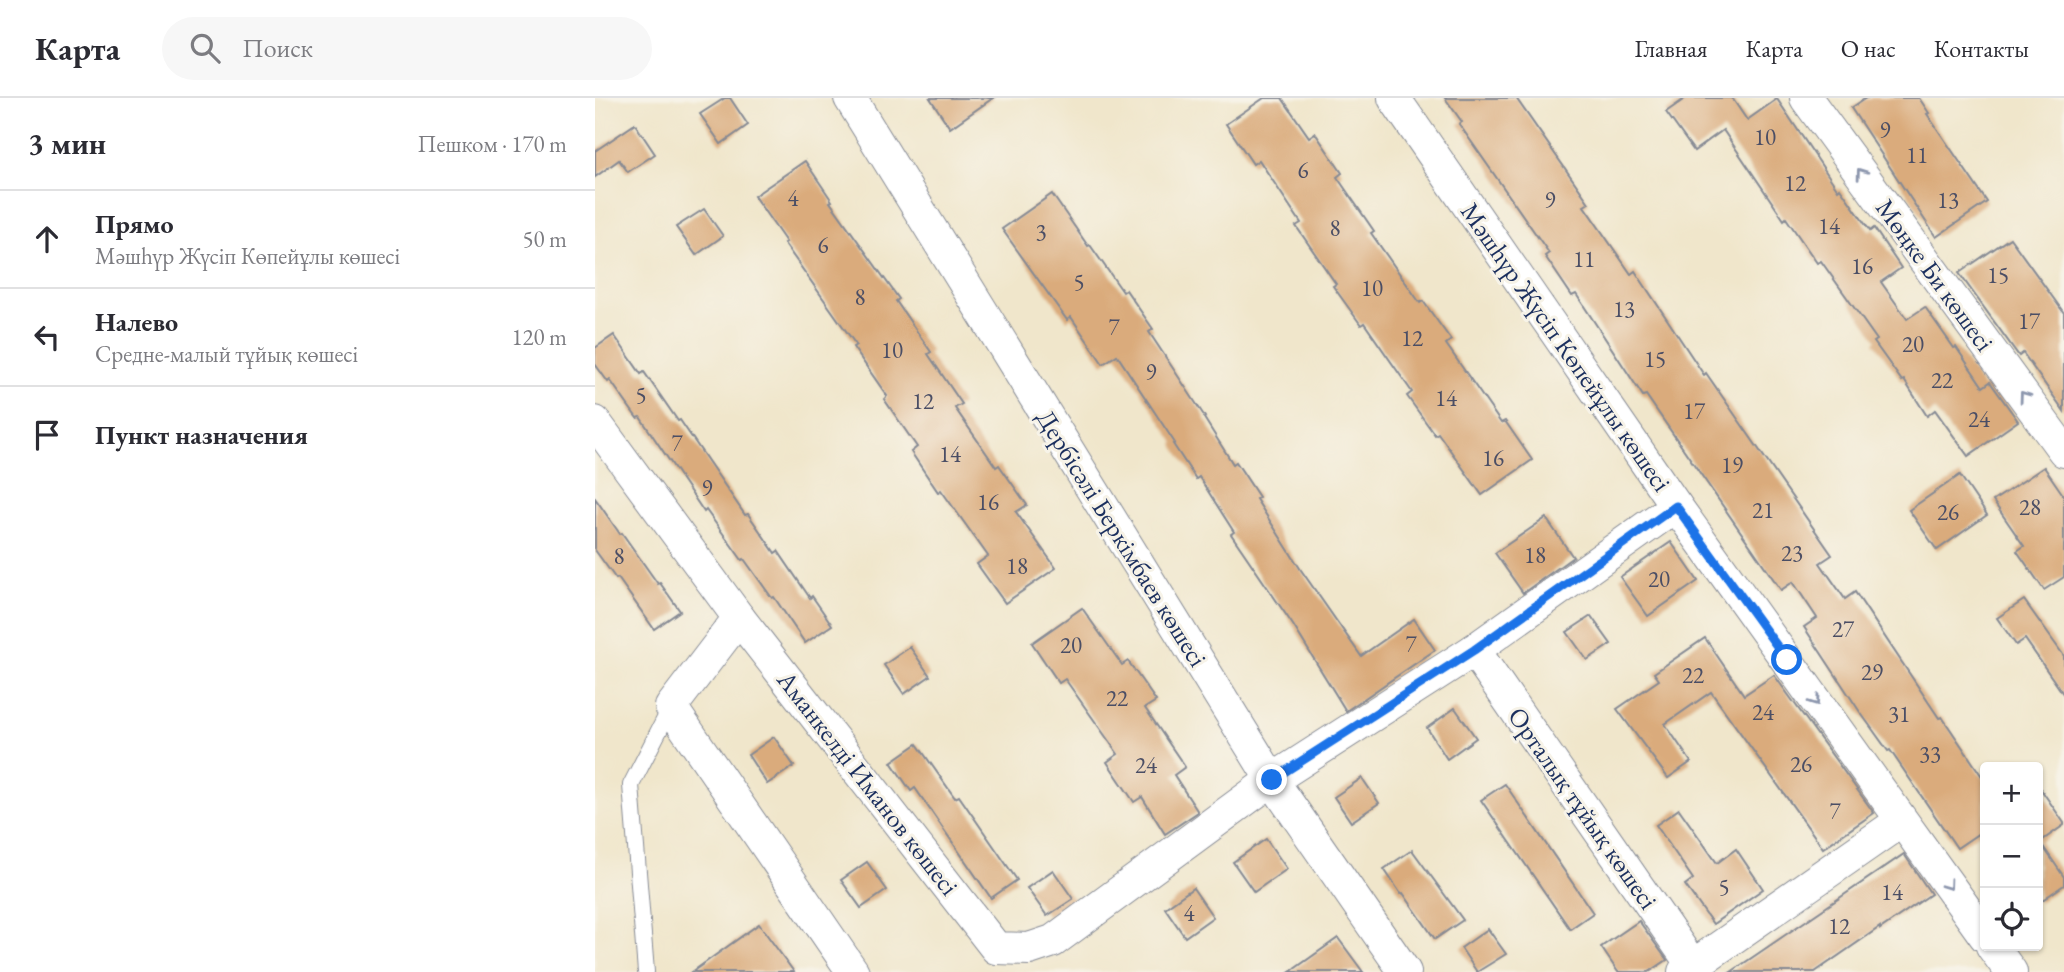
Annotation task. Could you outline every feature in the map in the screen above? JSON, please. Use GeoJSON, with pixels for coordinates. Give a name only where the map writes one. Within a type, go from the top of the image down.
{"type":"FeatureCollection","features":[{"type":"Feature","properties":{"kind":"street","name":"Дербісәлі Беркімбаев көшесі"},"geometry":{"type":"LineString","coordinates":[[851,98],[1272,780],[1405,972]]}},
{"type":"Feature","properties":{"kind":"street","name":"Мәшһүр Жүсіп Көпейұлы көшесі"},"geometry":{"type":"LineString","coordinates":[[1394,98],[1676,506],[1980,929]]}},
{"type":"Feature","properties":{"kind":"street","name":"Мөңке Би көшесі"},"geometry":{"type":"LineString","coordinates":[[1806,98],[2064,451]]}},
{"type":"Feature","properties":{"kind":"street","name":"Аманкелді Иманов көшесі"},"geometry":{"type":"LineString","coordinates":[[596,426],[740,618],[996,948],[1028,949],[1053,942],[1272,780]]}},
{"type":"Feature","properties":{"kind":"street"},"geometry":{"type":"LineString","coordinates":[[1272,780],[1474,650],[1676,506]]}},
{"type":"Feature","properties":{"kind":"street"},"geometry":{"type":"LineString","coordinates":[[740,618],[671,707],[853,972]]}},
{"type":"Feature","properties":{"kind":"street","name":"Орталық тұйық көшесі"},"geometry":{"type":"LineString","coordinates":[[1474,650],[1688,969]]}},
{"type":"Feature","properties":{"kind":"street"},"geometry":{"type":"LineString","coordinates":[[1688,969],[1901,821]]}},
{"type":"Feature","properties":{"kind":"street"},"geometry":{"type":"LineString","coordinates":[[1996,951],[2011,972]]}},
{"type":"Feature","properties":{"kind":"lane"},"geometry":{"type":"LineString","coordinates":[[646,972],[631,785],[671,707]]}},
{"type":"Feature","properties":{"kind":"building"},"geometry":{"type":"Polygon","coordinates":[[[725,98],[730,98],[748,125],[721,144],[700,114],[725,98]]]}},
{"type":"Feature","properties":{"kind":"building"},"geometry":{"type":"Polygon","coordinates":[[[930,98],[993,98],[950,128],[930,98]]]}},
{"type":"Feature","properties":{"kind":"building"},"geometry":{"type":"Polygon","coordinates":[[[1264,98],[1282,98],[1309,137],[1315,133],[1342,173],[1337,177],[1374,231],[1371,233],[1420,303],[1423,301],[1451,340],[1446,344],[1501,423],[1505,421],[1532,460],[1482,495],[1438,433],[1435,435],[1407,396],[1412,392],[1364,323],[1361,325],[1333,286],[1336,284],[1296,226],[1301,223],[1259,160],[1253,164],[1226,124],[1264,98]]]}},
{"type":"Feature","properties":{"kind":"building"},"geometry":{"type":"Polygon","coordinates":[[[1445,98],[1516,98],[1589,203],[1584,206],[1631,274],[1635,271],[1704,375],[1706,373],[1832,555],[1820,563],[1845,599],[1855,592],[1939,718],[1942,717],[1980,774],[1980,832],[1957,848],[1890,750],[1888,751],[1860,712],[1804,627],[1817,618],[1793,582],[1781,590],[1646,395],[1643,396],[1576,294],[1572,296],[1545,256],[1549,253],[1459,124],[1462,122],[1445,98]]]}},
{"type":"Feature","properties":{"kind":"building"},"geometry":{"type":"Polygon","coordinates":[[[1686,98],[1732,98],[1747,120],[1777,99],[1838,190],[1840,188],[1870,231],[1874,228],[1901,268],[1881,282],[1907,319],[1925,307],[1983,387],[1990,382],[2018,421],[1968,456],[1935,410],[1927,416],[1821,261],[1817,263],[1786,218],[1784,220],[1723,130],[1694,151],[1666,112],[1686,98]]]}},
{"type":"Feature","properties":{"kind":"building"},"geometry":{"type":"Polygon","coordinates":[[[1866,98],[1919,98],[1987,202],[1936,237],[1851,108],[1866,98]]]}},
{"type":"Feature","properties":{"kind":"building"},"geometry":{"type":"Polygon","coordinates":[[[635,124],[655,154],[628,172],[619,160],[595,177],[595,151],[635,124]]]}},
{"type":"Feature","properties":{"kind":"building"},"geometry":{"type":"Polygon","coordinates":[[[805,161],[832,201],[830,202],[899,299],[896,301],[962,404],[955,408],[996,467],[999,465],[1027,505],[1016,512],[1056,568],[1005,603],[977,564],[988,556],[941,490],[938,492],[911,452],[917,447],[884,399],[887,396],[853,347],[856,345],[754,196],[805,161]]]}},
{"type":"Feature","properties":{"kind":"building"},"geometry":{"type":"Polygon","coordinates":[[[1052,194],[1088,246],[1090,245],[1123,292],[1126,290],[1153,329],[1149,332],[1233,464],[1236,462],[1259,497],[1256,499],[1301,570],[1361,656],[1414,619],[1435,650],[1346,711],[1293,625],[1231,534],[1234,532],[1199,477],[1196,479],[1117,355],[1103,364],[1071,317],[1067,320],[1002,229],[1052,194]]]}},
{"type":"Feature","properties":{"kind":"building"},"geometry":{"type":"Polygon","coordinates":[[[704,209],[723,236],[696,255],[676,227],[704,209]]]}},
{"type":"Feature","properties":{"kind":"building"},"geometry":{"type":"Polygon","coordinates":[[[2010,238],[2064,313],[2064,411],[2023,353],[2019,356],[1959,273],[2010,238]]]}},
{"type":"Feature","properties":{"kind":"building"},"geometry":{"type":"Polygon","coordinates":[[[614,335],[641,374],[644,372],[678,421],[680,420],[745,515],[748,514],[775,553],[778,551],[832,625],[805,643],[774,597],[772,598],[744,559],[742,560],[706,510],[704,512],[640,417],[637,418],[595,364],[595,348],[614,335]]]}},
{"type":"Feature","properties":{"kind":"building"},"geometry":{"type":"Polygon","coordinates":[[[2044,467],[2064,496],[2064,577],[2044,590],[2017,551],[2024,546],[1993,501],[2044,467]]]}},
{"type":"Feature","properties":{"kind":"building"},"geometry":{"type":"Polygon","coordinates":[[[1960,475],[1987,515],[1937,550],[1909,510],[1960,475]]]}},
{"type":"Feature","properties":{"kind":"building"},"geometry":{"type":"Polygon","coordinates":[[[595,498],[680,611],[654,629],[595,550],[595,498]]]}},
{"type":"Feature","properties":{"kind":"building"},"geometry":{"type":"Polygon","coordinates":[[[1546,518],[1573,557],[1523,593],[1495,553],[1546,518]]]}},
{"type":"Feature","properties":{"kind":"building"},"geometry":{"type":"Polygon","coordinates":[[[1671,542],[1698,581],[1648,616],[1620,577],[1671,542]]]}},
{"type":"Feature","properties":{"kind":"building"},"geometry":{"type":"Polygon","coordinates":[[[2024,600],[2064,656],[2064,695],[2025,639],[2016,645],[1997,618],[2024,600]]]}},
{"type":"Feature","properties":{"kind":"building"},"geometry":{"type":"Polygon","coordinates":[[[1082,608],[1122,665],[1128,661],[1156,701],[1145,708],[1185,767],[1174,775],[1198,812],[1165,834],[1142,797],[1134,802],[1107,762],[1118,754],[1065,679],[1059,683],[1032,643],[1082,608]]]}},
{"type":"Feature","properties":{"kind":"building"},"geometry":{"type":"Polygon","coordinates":[[[1591,616],[1611,644],[1587,660],[1567,632],[1591,616]]]}},
{"type":"Feature","properties":{"kind":"building"},"geometry":{"type":"Polygon","coordinates":[[[1705,638],[1744,695],[1774,675],[1874,813],[1823,848],[1711,692],[1665,724],[1691,762],[1668,778],[1617,709],[1659,680],[1654,673],[1705,638]]]}},
{"type":"Feature","properties":{"kind":"building"},"geometry":{"type":"Polygon","coordinates":[[[910,647],[930,676],[904,694],[884,665],[910,647]]]}},
{"type":"Feature","properties":{"kind":"building"},"geometry":{"type":"Polygon","coordinates":[[[1455,708],[1476,738],[1447,759],[1427,728],[1455,708]]]}},
{"type":"Feature","properties":{"kind":"building"},"geometry":{"type":"Polygon","coordinates":[[[774,737],[794,766],[767,784],[748,755],[774,737]]]}},
{"type":"Feature","properties":{"kind":"building"},"geometry":{"type":"Polygon","coordinates":[[[917,744],[955,798],[959,796],[1017,880],[991,898],[915,788],[911,791],[891,762],[917,744]]]}},
{"type":"Feature","properties":{"kind":"building"},"geometry":{"type":"Polygon","coordinates":[[[1362,778],[1379,803],[1351,822],[1334,797],[1362,778]]]}},
{"type":"Feature","properties":{"kind":"building"},"geometry":{"type":"Polygon","coordinates":[[[1505,784],[1593,913],[1570,929],[1481,800],[1505,784]]]}},
{"type":"Feature","properties":{"kind":"building"},"geometry":{"type":"Polygon","coordinates":[[[2043,792],[2064,823],[2043,840],[2043,792]]]}},
{"type":"Feature","properties":{"kind":"building"},"geometry":{"type":"Polygon","coordinates":[[[1679,809],[1717,863],[1736,849],[1763,889],[1713,924],[1685,885],[1693,879],[1656,825],[1679,809]]]}},
{"type":"Feature","properties":{"kind":"building"},"geometry":{"type":"Polygon","coordinates":[[[1266,839],[1287,869],[1254,892],[1233,862],[1266,839]]]}},
{"type":"Feature","properties":{"kind":"building"},"geometry":{"type":"Polygon","coordinates":[[[2043,846],[2064,877],[2064,885],[2043,900],[2043,846]]]}},
{"type":"Feature","properties":{"kind":"building"},"geometry":{"type":"Polygon","coordinates":[[[1412,850],[1463,920],[1435,939],[1384,869],[1412,850]]]}},
{"type":"Feature","properties":{"kind":"building"},"geometry":{"type":"Polygon","coordinates":[[[1904,854],[1931,894],[1880,929],[1815,972],[1731,972],[1904,854]]]}},
{"type":"Feature","properties":{"kind":"building"},"geometry":{"type":"Polygon","coordinates":[[[867,862],[887,890],[861,908],[841,880],[867,862]]]}},
{"type":"Feature","properties":{"kind":"building"},"geometry":{"type":"Polygon","coordinates":[[[1053,870],[1073,899],[1047,916],[1027,888],[1053,870]]]}},
{"type":"Feature","properties":{"kind":"building"},"geometry":{"type":"Polygon","coordinates":[[[1193,888],[1213,917],[1185,937],[1165,908],[1193,888]]]}},
{"type":"Feature","properties":{"kind":"building"},"geometry":{"type":"Polygon","coordinates":[[[1639,921],[1667,960],[1649,972],[1618,972],[1601,947],[1639,921]]]}},
{"type":"Feature","properties":{"kind":"building"},"geometry":{"type":"Polygon","coordinates":[[[759,924],[794,972],[692,972],[759,924]]]}},
{"type":"Feature","properties":{"kind":"building"},"geometry":{"type":"Polygon","coordinates":[[[1488,929],[1506,954],[1477,972],[1461,948],[1488,929]]]}},
{"type":"Feature","properties":{"kind":"building"},"geometry":{"type":"Polygon","coordinates":[[[1338,938],[1363,972],[1290,972],[1338,938]]]}},
{"type":"Feature","properties":{"kind":"route"},"geometry":{"type":"LineString","coordinates":[[1272,780],[1474,650],[1676,506],[1787,660]]}}]}
